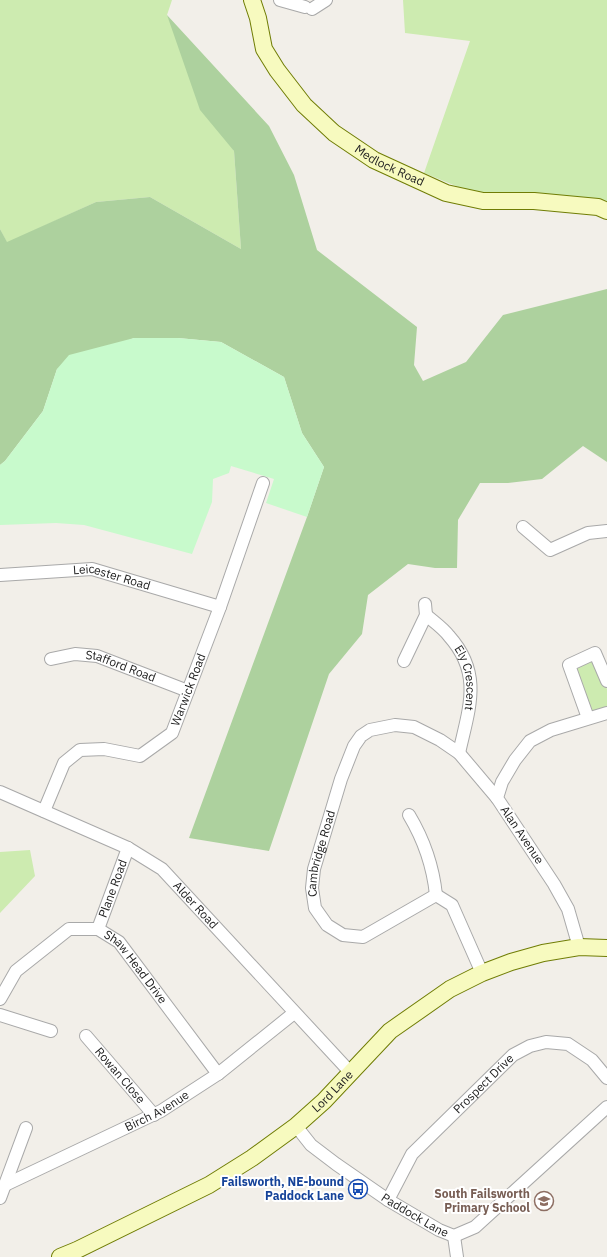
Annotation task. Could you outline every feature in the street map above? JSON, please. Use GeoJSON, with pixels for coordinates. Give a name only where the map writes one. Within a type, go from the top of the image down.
{"type":"FeatureCollection","features":[{"type":"Feature","properties":{"kind":"street","name":"Medlock Road"},"geometry":{"type":"LineString","coordinates":[[252,0],[258,18],[264,49],[277,70],[304,105],[334,133],[374,160],[446,193],[483,201],[534,201],[598,207],[607,211]]}},
{"type":"Feature","properties":{"kind":"street"},"geometry":{"type":"LineString","coordinates":[[280,0],[308,8],[326,0]]}},
{"type":"Feature","properties":{"kind":"street","name":"Warwick Road"},"geometry":{"type":"LineString","coordinates":[[44,811],[64,762],[80,750],[104,748],[140,756],[172,733],[220,606],[263,483]]}},
{"type":"Feature","properties":{"kind":"street"},"geometry":{"type":"LineString","coordinates":[[523,527],[550,550],[588,533],[607,531]]}},
{"type":"Feature","properties":{"kind":"street","name":"Leicester Road"},"geometry":{"type":"LineString","coordinates":[[0,575],[92,569],[220,606]]}},
{"type":"Feature","properties":{"kind":"street","name":"Ely Crescent"},"geometry":{"type":"LineString","coordinates":[[404,661],[426,609],[459,648],[467,664],[471,680],[471,696],[459,753]]}},
{"type":"Feature","properties":{"kind":"street"},"geometry":{"type":"LineString","coordinates":[[588,718],[569,665],[595,653],[607,681]]}},
{"type":"Feature","properties":{"kind":"street","name":"Stafford Road"},"geometry":{"type":"LineString","coordinates":[[51,659],[75,654],[97,656],[188,691]]}},
{"type":"Feature","properties":{"kind":"street","name":"Alan Avenue"},"geometry":{"type":"LineString","coordinates":[[579,947],[568,909],[554,884],[497,798],[502,782],[515,760],[530,741],[551,730],[607,713]]}},
{"type":"Feature","properties":{"kind":"street","name":"Cambridge Road"},"geometry":{"type":"LineString","coordinates":[[436,895],[363,937],[343,935],[327,924],[316,908],[312,888],[314,869],[342,779],[354,746],[361,736],[370,730],[395,725],[414,727],[440,740],[459,753],[497,798]]}},
{"type":"Feature","properties":{"kind":"street","name":"Alder Road"},"geometry":{"type":"LineString","coordinates":[[0,792],[128,848],[162,869],[294,1013],[351,1072]]}},
{"type":"Feature","properties":{"kind":"street"},"geometry":{"type":"LineString","coordinates":[[409,815],[419,832],[429,856],[436,895],[452,905],[482,973]]}},
{"type":"Feature","properties":{"kind":"street","name":"Plane Road"},"geometry":{"type":"LineString","coordinates":[[98,929],[128,848]]}},
{"type":"Feature","properties":{"kind":"street","name":"Shaw Head Drive"},"geometry":{"type":"LineString","coordinates":[[0,1000],[16,971],[69,929],[98,929],[119,942],[218,1074]]}},
{"type":"Feature","properties":{"kind":"street","name":"Lord Lane"},"geometry":{"type":"LineString","coordinates":[[60,1257],[209,1185],[252,1158],[296,1126],[324,1101],[390,1031],[450,989],[482,973],[511,962],[543,953],[579,947],[607,948]]}},
{"type":"Feature","properties":{"kind":"street","name":"Birch Avenue"},"geometry":{"type":"LineString","coordinates":[[5,1186],[154,1115],[218,1074],[294,1013]]}},
{"type":"Feature","properties":{"kind":"street"},"geometry":{"type":"LineString","coordinates":[[0,1015],[51,1031]]}},
{"type":"Feature","properties":{"kind":"street","name":"Rowan Close"},"geometry":{"type":"LineString","coordinates":[[86,1036],[154,1115]]}},
{"type":"Feature","properties":{"kind":"street","name":"Prospect Drive"},"geometry":{"type":"LineString","coordinates":[[388,1200],[412,1154],[513,1055],[530,1046],[546,1042],[568,1044],[592,1060],[607,1078]]}},
{"type":"Feature","properties":{"kind":"street","name":"Paddock Lane"},"geometry":{"type":"LineString","coordinates":[[296,1126],[311,1145],[388,1200],[440,1230],[454,1236],[475,1226],[607,1107]]}},
{"type":"Feature","properties":{"kind":"street"},"geometry":{"type":"LineString","coordinates":[[0,1198],[26,1128]]}},
{"type":"Feature","properties":{"kind":"street"},"geometry":{"type":"LineString","coordinates":[[454,1236],[457,1257]]}},
{"type":"Feature","properties":{"kind":"green space"},"geometry":{"type":"Polygon","coordinates":[[[0,0],[172,0],[167,15],[234,151],[241,249],[150,197],[96,202],[7,243],[0,229],[0,0]]]}},
{"type":"Feature","properties":{"kind":"green space"},"geometry":{"type":"Polygon","coordinates":[[[403,0],[607,0],[607,208],[483,197],[424,173],[470,41],[405,33],[403,0]]]}},
{"type":"Feature","properties":{"kind":"green space"},"geometry":{"type":"Polygon","coordinates":[[[167,15],[269,126],[294,175],[317,250],[417,327],[414,365],[423,381],[466,362],[503,315],[607,289],[607,462],[583,446],[542,479],[508,483],[480,483],[458,520],[457,568],[435,568],[408,564],[368,595],[362,634],[329,674],[269,851],[189,838],[324,467],[302,433],[284,377],[221,342],[178,338],[134,338],[57,369],[43,411],[5,461],[0,465],[0,229],[7,242],[96,202],[150,197],[241,249],[234,151],[200,110],[167,15]]]}},
{"type":"Feature","properties":{"kind":"green space"},"geometry":{"type":"Polygon","coordinates":[[[134,338],[178,338],[221,342],[284,377],[302,433],[324,467],[307,517],[266,503],[274,479],[231,466],[229,473],[213,479],[212,502],[192,554],[84,525],[56,523],[0,525],[0,465],[5,461],[43,411],[57,369],[69,355],[134,338]]]}},
{"type":"Feature","properties":{"kind":"green space"},"geometry":{"type":"Polygon","coordinates":[[[591,657],[607,689],[607,711],[590,715],[574,667],[591,657]]]}},
{"type":"Feature","properties":{"kind":"green space"},"geometry":{"type":"Polygon","coordinates":[[[30,850],[35,876],[0,913],[0,852],[30,850]]]}},
{"type":"Feature","properties":{"kind":"place","name":"Failsworth, NE-bound Paddock Lane"},"geometry":{"type":"Point","coordinates":[358,1189]}},
{"type":"Feature","properties":{"kind":"place","name":"South Failsworth Primary School"},"geometry":{"type":"Point","coordinates":[544,1201]}}]}
